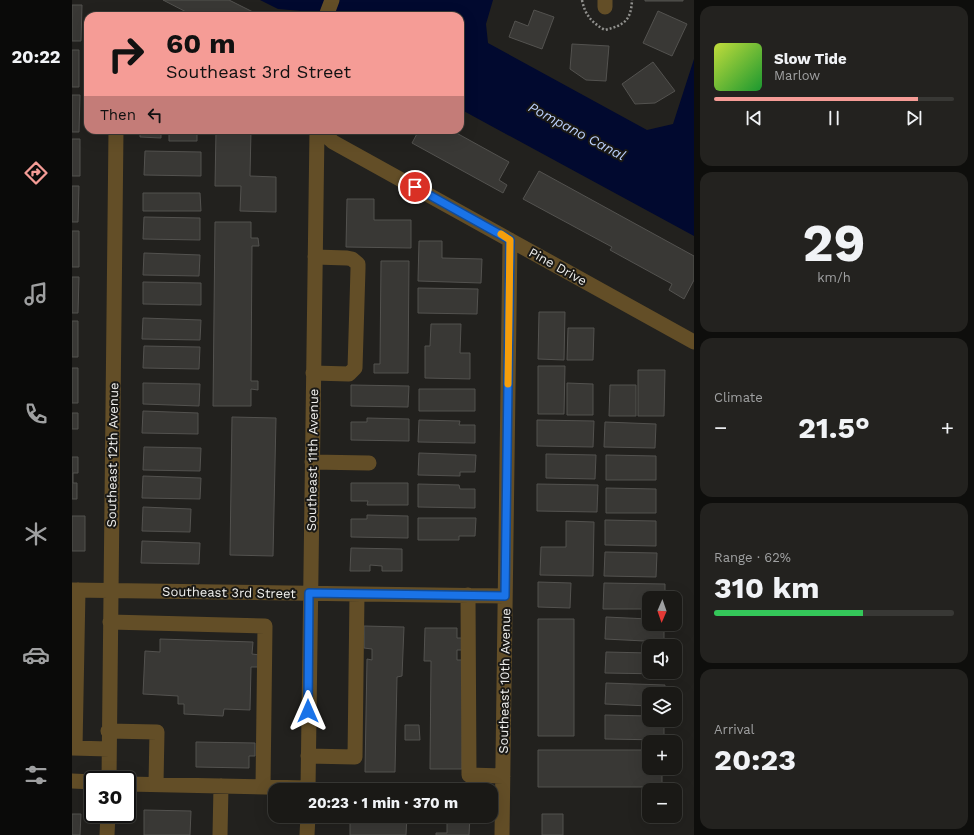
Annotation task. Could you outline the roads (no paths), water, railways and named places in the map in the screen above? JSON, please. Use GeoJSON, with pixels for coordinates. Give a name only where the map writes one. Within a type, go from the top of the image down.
{"type":"FeatureCollection","features":[{"type":"Feature","properties":{"kind":"street"},"geometry":{"type":"LineString","coordinates":[[328,12],[332,0]]}},
{"type":"Feature","properties":{"kind":"street","name":"Southeast 12th Avenue"},"geometry":{"type":"LineString","coordinates":[[109,771],[108,730],[116,134]]}},
{"type":"Feature","properties":{"kind":"street","name":"Southeast 11th Avenue"},"geometry":{"type":"LineString","coordinates":[[308,783],[309,593],[318,134]]}},
{"type":"Feature","properties":{"kind":"street","name":"Pine Drive"},"geometry":{"type":"LineString","coordinates":[[323,134],[333,142],[694,342]]}},
{"type":"Feature","properties":{"kind":"street","name":"Southeast 10th Avenue"},"geometry":{"type":"LineString","coordinates":[[502,835],[510,240]]}},
{"type":"Feature","properties":{"kind":"street"},"geometry":{"type":"LineString","coordinates":[[313,373],[349,374],[355,368],[358,269],[358,264],[352,259],[315,257]]}},
{"type":"Feature","properties":{"kind":"street"},"geometry":{"type":"LineString","coordinates":[[312,462],[369,463]]}},
{"type":"Feature","properties":{"kind":"street"},"geometry":{"type":"LineString","coordinates":[[75,590],[73,748],[109,749]]}},
{"type":"Feature","properties":{"kind":"street","name":"Southeast 3rd Street"},"geometry":{"type":"LineString","coordinates":[[75,590],[505,596]]}},
{"type":"Feature","properties":{"kind":"street"},"geometry":{"type":"LineString","coordinates":[[308,756],[355,757],[357,594]]}},
{"type":"Feature","properties":{"kind":"street"},"geometry":{"type":"LineString","coordinates":[[468,595],[469,775],[503,776]]}},
{"type":"Feature","properties":{"kind":"street"},"geometry":{"type":"LineString","coordinates":[[110,622],[265,626],[264,787]]}},
{"type":"Feature","properties":{"kind":"street"},"geometry":{"type":"LineString","coordinates":[[108,730],[157,732],[156,784]]}},
{"type":"Feature","properties":{"kind":"street"},"geometry":{"type":"LineString","coordinates":[[72,781],[84,782]]}},
{"type":"Feature","properties":{"kind":"street"},"geometry":{"type":"LineString","coordinates":[[136,784],[268,787]]}},
{"type":"Feature","properties":{"kind":"street"},"geometry":{"type":"LineString","coordinates":[[220,835],[221,786]]}},
{"type":"Feature","properties":{"kind":"street"},"geometry":{"type":"LineString","coordinates":[[107,835],[108,823]]}},
{"type":"Feature","properties":{"kind":"street"},"geometry":{"type":"LineString","coordinates":[[308,823],[308,835]]}},
{"type":"Feature","properties":{"kind":"water","name":"Pompano Canal"},"geometry":{"type":"Polygon","coordinates":[[[260,0],[493,0],[486,24],[488,43],[647,130],[673,124],[694,59],[694,236],[464,111],[464,12],[303,12],[278,9],[260,0]]]}}]}
